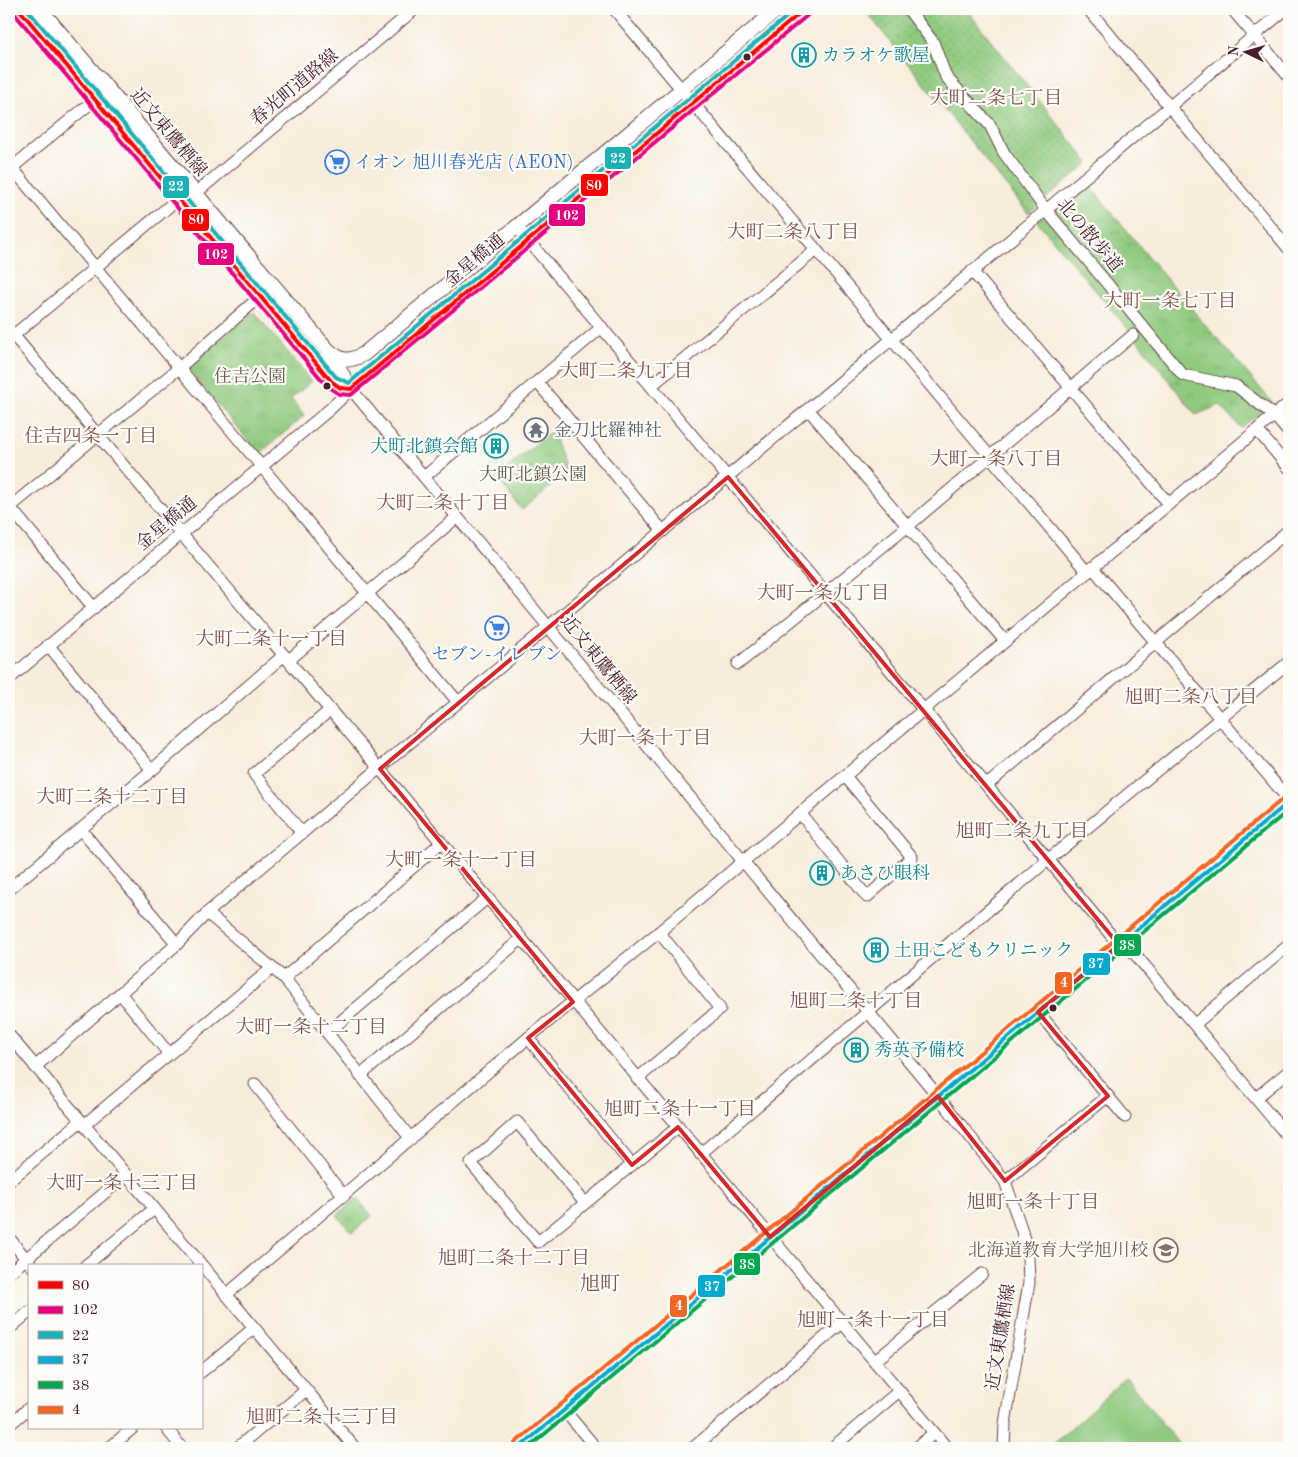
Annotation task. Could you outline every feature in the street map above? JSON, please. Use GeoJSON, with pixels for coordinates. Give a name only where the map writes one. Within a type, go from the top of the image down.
{"type":"FeatureCollection","features":[{"type":"Feature","properties":{"kind":"main road","name":"近文東鷹栖線"},"geometry":{"type":"LineString","coordinates":[[19,9],[332,382],[341,388],[351,389]]}},
{"type":"Feature","properties":{"kind":"main road","name":"近文東鷹栖線"},"geometry":{"type":"LineString","coordinates":[[40,9],[327,349]]}},
{"type":"Feature","properties":{"kind":"main road","name":"金星橋通"},"geometry":{"type":"LineString","coordinates":[[327,349],[339,359],[353,360],[364,354],[664,102],[683,89],[778,9]]}},
{"type":"Feature","properties":{"kind":"main road","name":"金星橋通"},"geometry":{"type":"LineString","coordinates":[[351,389],[675,115],[694,104],[805,9]]}},
{"type":"Feature","properties":{"kind":"main road"},"geometry":{"type":"LineString","coordinates":[[327,349],[351,389]]}},
{"type":"Feature","properties":{"kind":"main road"},"geometry":{"type":"LineString","coordinates":[[351,389],[364,354]]}},
{"type":"Feature","properties":{"kind":"main road"},"geometry":{"type":"LineString","coordinates":[[518,1448],[1289,801]]}},
{"type":"Feature","properties":{"kind":"street","name":"春光町道路線"},"geometry":{"type":"LineString","coordinates":[[196,193],[415,9]]}},
{"type":"Feature","properties":{"kind":"street"},"geometry":{"type":"LineString","coordinates":[[614,9],[683,89],[988,456],[1157,642],[1289,801]]}},
{"type":"Feature","properties":{"kind":"street","name":"北の散歩道"},"geometry":{"type":"LineString","coordinates":[[908,9],[933,42],[946,77],[990,125],[1004,153],[1046,210],[1183,376],[1236,386],[1274,416],[1289,433]]}},
{"type":"Feature","properties":{"kind":"street"},"geometry":{"type":"LineString","coordinates":[[1088,9],[1289,249]]}},
{"type":"Feature","properties":{"kind":"street"},"geometry":{"type":"LineString","coordinates":[[1232,9],[1289,77]]}},
{"type":"Feature","properties":{"kind":"street"},"geometry":{"type":"LineString","coordinates":[[35,1067],[177,944],[206,913],[549,628],[1286,9]]}},
{"type":"Feature","properties":{"kind":"street"},"geometry":{"type":"LineString","coordinates":[[108,89],[10,167],[96,267],[458,702]]}},
{"type":"Feature","properties":{"kind":"street"},"geometry":{"type":"LineString","coordinates":[[196,193],[178,199],[10,335],[98,435],[329,711],[380,769],[947,1448]]}},
{"type":"Feature","properties":{"kind":"street"},"geometry":{"type":"LineString","coordinates":[[516,226],[1049,860],[1195,1024],[1289,1138]]}},
{"type":"Feature","properties":{"kind":"street"},"geometry":{"type":"LineString","coordinates":[[651,386],[816,250]]}},
{"type":"Feature","properties":{"kind":"street"},"geometry":{"type":"LineString","coordinates":[[972,271],[1169,504]]}},
{"type":"Feature","properties":{"kind":"street"},"geometry":{"type":"LineString","coordinates":[[94,608],[9,507],[180,368],[273,285]]}},
{"type":"Feature","properties":{"kind":"street"},"geometry":{"type":"LineString","coordinates":[[424,477],[602,327]]}},
{"type":"Feature","properties":{"kind":"street"},"geometry":{"type":"LineString","coordinates":[[738,664],[908,526],[988,456],[1134,335]]}},
{"type":"Feature","properties":{"kind":"street"},"geometry":{"type":"LineString","coordinates":[[537,382],[663,531]]}},
{"type":"Feature","properties":{"kind":"street","name":"金星橋通"},"geometry":{"type":"LineString","coordinates":[[9,679],[351,389]]}},
{"type":"Feature","properties":{"kind":"street","name":"近文東鷹栖線"},"geometry":{"type":"LineString","coordinates":[[351,389],[938,1096],[1005,1181],[1022,1230],[1028,1257],[1028,1283],[1005,1423],[1004,1448]]}},
{"type":"Feature","properties":{"kind":"street"},"geometry":{"type":"LineString","coordinates":[[226,1295],[528,1038],[659,932],[1289,403]]}},
{"type":"Feature","properties":{"kind":"street"},"geometry":{"type":"LineString","coordinates":[[808,409],[1005,641]]}},
{"type":"Feature","properties":{"kind":"street"},"geometry":{"type":"LineString","coordinates":[[1257,430],[1289,468]]}},
{"type":"Feature","properties":{"kind":"street"},"geometry":{"type":"LineString","coordinates":[[9,889],[286,658],[368,594],[457,517]]}},
{"type":"Feature","properties":{"kind":"street"},"geometry":{"type":"LineString","coordinates":[[986,785],[1289,530]]}},
{"type":"Feature","properties":{"kind":"street"},"geometry":{"type":"LineString","coordinates":[[48,646],[152,770]]}},
{"type":"Feature","properties":{"kind":"street"},"geometry":{"type":"LineString","coordinates":[[700,1154],[1049,860],[1289,662]]}},
{"type":"Feature","properties":{"kind":"street"},"geometry":{"type":"LineString","coordinates":[[302,833],[254,774],[329,711]]}},
{"type":"Feature","properties":{"kind":"street"},"geometry":{"type":"LineString","coordinates":[[800,814],[867,896],[912,857],[844,776]]}},
{"type":"Feature","properties":{"kind":"street"},"geometry":{"type":"LineString","coordinates":[[81,830],[177,944]]}},
{"type":"Feature","properties":{"kind":"street"},"geometry":{"type":"LineString","coordinates":[[284,978],[441,843]]}},
{"type":"Feature","properties":{"kind":"street"},"geometry":{"type":"LineString","coordinates":[[327,1034],[487,898]]}},
{"type":"Feature","properties":{"kind":"street"},"geometry":{"type":"LineString","coordinates":[[206,913],[284,978],[411,1139]]}},
{"type":"Feature","properties":{"kind":"street"},"geometry":{"type":"LineString","coordinates":[[637,1079],[720,1009],[659,932]]}},
{"type":"Feature","properties":{"kind":"street"},"geometry":{"type":"LineString","coordinates":[[360,1076],[521,939]]}},
{"type":"Feature","properties":{"kind":"street"},"geometry":{"type":"LineString","coordinates":[[1195,1024],[1289,945]]}},
{"type":"Feature","properties":{"kind":"street"},"geometry":{"type":"LineString","coordinates":[[9,1181],[169,1054],[271,969]]}},
{"type":"Feature","properties":{"kind":"street"},"geometry":{"type":"LineString","coordinates":[[120,993],[169,1054]]}},
{"type":"Feature","properties":{"kind":"street"},"geometry":{"type":"LineString","coordinates":[[1038,1012],[1125,1118]]}},
{"type":"Feature","properties":{"kind":"street"},"geometry":{"type":"LineString","coordinates":[[9,1036],[199,1264]]}},
{"type":"Feature","properties":{"kind":"street"},"geometry":{"type":"LineString","coordinates":[[528,1038],[632,1165]]}},
{"type":"Feature","properties":{"kind":"street"},"geometry":{"type":"LineString","coordinates":[[1256,1098],[1289,1071]]}},
{"type":"Feature","properties":{"kind":"street"},"geometry":{"type":"LineString","coordinates":[[255,1084],[344,1196]]}},
{"type":"Feature","properties":{"kind":"street"},"geometry":{"type":"LineString","coordinates":[[1005,1181],[1108,1096]]}},
{"type":"Feature","properties":{"kind":"street"},"geometry":{"type":"LineString","coordinates":[[585,1203],[516,1122],[471,1163],[538,1242],[678,1127]]}},
{"type":"Feature","properties":{"kind":"street"},"geometry":{"type":"LineString","coordinates":[[9,1273],[29,1262],[126,1175]]}},
{"type":"Feature","properties":{"kind":"street"},"geometry":{"type":"LineString","coordinates":[[87,1264],[154,1209]]}},
{"type":"Feature","properties":{"kind":"street"},"geometry":{"type":"LineString","coordinates":[[9,1238],[29,1262]]}},
{"type":"Feature","properties":{"kind":"street"},"geometry":{"type":"LineString","coordinates":[[202,1267],[355,1448]]}},
{"type":"Feature","properties":{"kind":"street"},"geometry":{"type":"LineString","coordinates":[[875,1362],[982,1274]]}},
{"type":"Feature","properties":{"kind":"street"},"geometry":{"type":"LineString","coordinates":[[9,1329],[28,1313]]}},
{"type":"Feature","properties":{"kind":"street"},"geometry":{"type":"LineString","coordinates":[[693,1448],[842,1323]]}},
{"type":"Feature","properties":{"kind":"street"},"geometry":{"type":"LineString","coordinates":[[202,1371],[254,1328]]}},
{"type":"Feature","properties":{"kind":"street"},"geometry":{"type":"LineString","coordinates":[[239,1448],[306,1390]]}},
{"type":"Feature","properties":{"kind":"street"},"geometry":{"type":"LineString","coordinates":[[832,1448],[899,1391]]}},
{"type":"Feature","properties":{"kind":"street"},"geometry":{"type":"LineString","coordinates":[[9,1425],[28,1409]]}},
{"type":"Feature","properties":{"kind":"street"},"geometry":{"type":"LineString","coordinates":[[564,1410],[596,1448]]}},
{"type":"Feature","properties":{"kind":"street"},"geometry":{"type":"LineString","coordinates":[[109,1448],[131,1430]]}},
{"type":"Feature","properties":{"kind":"street"},"geometry":{"type":"LineString","coordinates":[[168,1430],[182,1448]]}},
{"type":"Feature","properties":{"kind":"street"},"geometry":{"type":"LineString","coordinates":[[916,1448],[934,1433]]}},
{"type":"Feature","properties":{"kind":"highlighted area"},"geometry":{"type":"Polygon","coordinates":[[[728,477],[1119,945],[1038,1012],[1108,1096],[1005,1181],[938,1096],[770,1237],[678,1127],[632,1165],[528,1038],[573,1002],[380,769],[728,477]]]}},
{"type":"Feature","properties":{"kind":"green space"},"geometry":{"type":"Polygon","coordinates":[[[864,9],[966,9],[1089,163],[1028,213],[864,9]]]}},
{"type":"Feature","properties":{"kind":"green space"},"geometry":{"type":"Polygon","coordinates":[[[1087,182],[1178,293],[1273,403],[1241,428],[1220,405],[1196,415],[1133,335],[1036,220],[1087,182]]]}},
{"type":"Feature","properties":{"kind":"green space","name":"住吉公園"},"geometry":{"type":"Polygon","coordinates":[[[254,312],[312,381],[291,399],[304,416],[259,454],[187,368],[254,312]]]}},
{"type":"Feature","properties":{"kind":"green space","name":"大町北鎮公園"},"geometry":{"type":"Polygon","coordinates":[[[552,431],[567,473],[522,510],[496,477],[552,431]]]}},
{"type":"Feature","properties":{"kind":"green space"},"geometry":{"type":"Polygon","coordinates":[[[357,1198],[372,1216],[352,1233],[337,1215],[357,1198]]]}},
{"type":"Feature","properties":{"kind":"green space"},"geometry":{"type":"Polygon","coordinates":[[[1126,1378],[1182,1448],[1049,1448],[1126,1378]]]}},
{"type":"Feature","properties":{"kind":"transit line","name":"80"},"geometry":{"type":"LineString","coordinates":[[19,9],[332,382],[341,388],[351,389],[805,9]]}},
{"type":"Feature","properties":{"kind":"transit line","name":"22"},"geometry":{"type":"LineString","coordinates":[[27,9],[336,377],[349,383],[796,9]]}},
{"type":"Feature","properties":{"kind":"transit line","name":"102"},"geometry":{"type":"LineString","coordinates":[[14,13],[327,386],[339,394],[351,395],[809,14]]}},
{"type":"Feature","properties":{"kind":"transit line","name":"4"},"geometry":{"type":"LineString","coordinates":[[515,1443],[1285,797]]}},
{"type":"Feature","properties":{"kind":"transit line","name":"37"},"geometry":{"type":"LineString","coordinates":[[519,1448],[1289,802]]}},
{"type":"Feature","properties":{"kind":"transit line","name":"38"},"geometry":{"type":"LineString","coordinates":[[528,1448],[1289,810]]}},
{"type":"Feature","properties":{"kind":"place","name":"カラオケ歌屋"},"geometry":{"type":"Point","coordinates":[804,55]}},
{"type":"Feature","properties":{"kind":"place","name":"イオン 旭川春光店 (AEON)"},"geometry":{"type":"Point","coordinates":[337,162]}},
{"type":"Feature","properties":{"kind":"place","name":"金刀比羅神社"},"geometry":{"type":"Point","coordinates":[536,430]}},
{"type":"Feature","properties":{"kind":"place","name":"大町北鎮会館"},"geometry":{"type":"Point","coordinates":[496,446]}},
{"type":"Feature","properties":{"kind":"place","name":"セブン-イレブン"},"geometry":{"type":"Point","coordinates":[497,628]}},
{"type":"Feature","properties":{"kind":"place","name":"あさひ眼科"},"geometry":{"type":"Point","coordinates":[822,873]}},
{"type":"Feature","properties":{"kind":"place","name":"土田こどもクリニック"},"geometry":{"type":"Point","coordinates":[876,950]}},
{"type":"Feature","properties":{"kind":"place","name":"秀英予備校"},"geometry":{"type":"Point","coordinates":[856,1050]}},
{"type":"Feature","properties":{"kind":"place","name":"北海道教育大学旭川校"},"geometry":{"type":"Point","coordinates":[1166,1250]}},
{"type":"Feature","properties":{"kind":"district","name":"大町二条七丁目"},"geometry":{"type":"Point","coordinates":[996,97]}},
{"type":"Feature","properties":{"kind":"district","name":"大町二条八丁目"},"geometry":{"type":"Point","coordinates":[793,231]}},
{"type":"Feature","properties":{"kind":"district","name":"大町一条七丁目"},"geometry":{"type":"Point","coordinates":[1170,300]}},
{"type":"Feature","properties":{"kind":"district","name":"大町二条九丁目"},"geometry":{"type":"Point","coordinates":[626,370]}},
{"type":"Feature","properties":{"kind":"district","name":"住吉四条一丁目"},"geometry":{"type":"Point","coordinates":[91,435]}},
{"type":"Feature","properties":{"kind":"district","name":"大町一条八丁目"},"geometry":{"type":"Point","coordinates":[996,458]}},
{"type":"Feature","properties":{"kind":"district","name":"大町二条十丁目"},"geometry":{"type":"Point","coordinates":[443,502]}},
{"type":"Feature","properties":{"kind":"district","name":"大町一条九丁目"},"geometry":{"type":"Point","coordinates":[823,592]}},
{"type":"Feature","properties":{"kind":"district","name":"大町二条十一丁目"},"geometry":{"type":"Point","coordinates":[271,638]}},
{"type":"Feature","properties":{"kind":"district","name":"旭町二条八丁目"},"geometry":{"type":"Point","coordinates":[1191,696]}},
{"type":"Feature","properties":{"kind":"district","name":"大町一条十丁目"},"geometry":{"type":"Point","coordinates":[645,737]}},
{"type":"Feature","properties":{"kind":"district","name":"大町二条十二丁目"},"geometry":{"type":"Point","coordinates":[112,796]}},
{"type":"Feature","properties":{"kind":"district","name":"旭町二条九丁目"},"geometry":{"type":"Point","coordinates":[1022,830]}},
{"type":"Feature","properties":{"kind":"district","name":"大町一条十一丁目"},"geometry":{"type":"Point","coordinates":[461,859]}},
{"type":"Feature","properties":{"kind":"district","name":"旭町二条十丁目"},"geometry":{"type":"Point","coordinates":[856,1000]}},
{"type":"Feature","properties":{"kind":"district","name":"大町一条十二丁目"},"geometry":{"type":"Point","coordinates":[311,1026]}},
{"type":"Feature","properties":{"kind":"district","name":"旭町二条十一丁目"},"geometry":{"type":"Point","coordinates":[680,1108]}},
{"type":"Feature","properties":{"kind":"district","name":"大町一条十三丁目"},"geometry":{"type":"Point","coordinates":[122,1182]}},
{"type":"Feature","properties":{"kind":"district","name":"旭町一条十丁目"},"geometry":{"type":"Point","coordinates":[1033,1201]}},
{"type":"Feature","properties":{"kind":"district","name":"旭町二条十二丁目"},"geometry":{"type":"Point","coordinates":[514,1257]}},
{"type":"Feature","properties":{"kind":"district","name":"旭町"},"geometry":{"type":"Point","coordinates":[600,1283]}},
{"type":"Feature","properties":{"kind":"district","name":"旭町一条十一丁目"},"geometry":{"type":"Point","coordinates":[873,1319]}},
{"type":"Feature","properties":{"kind":"district","name":"旭町二条十三丁目"},"geometry":{"type":"Point","coordinates":[322,1416]}}]}
